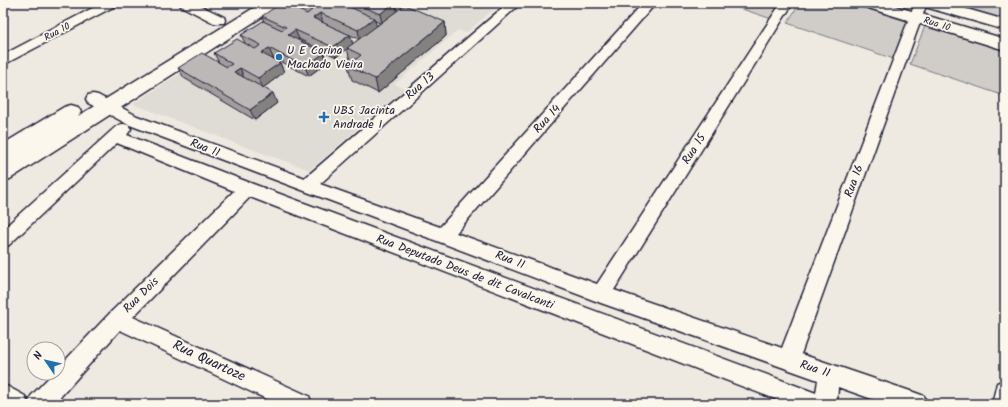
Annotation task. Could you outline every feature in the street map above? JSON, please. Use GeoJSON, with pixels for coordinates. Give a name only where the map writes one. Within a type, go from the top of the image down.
{"type":"FeatureCollection","features":[{"type":"Feature","properties":{"kind":"main road"},"geometry":{"type":"LineString","coordinates":[[3,173],[100,102],[219,20],[247,3]]}},
{"type":"Feature","properties":{"kind":"main road"},"geometry":{"type":"LineString","coordinates":[[3,154],[100,102],[273,3]]}},
{"type":"Feature","properties":{"kind":"main road","name":"Rua 10"},"geometry":{"type":"LineString","coordinates":[[868,3],[918,10],[1005,45]]}},
{"type":"Feature","properties":{"kind":"main road","name":"Rua 10"},"geometry":{"type":"LineString","coordinates":[[928,3],[1005,25]]}},
{"type":"Feature","properties":{"kind":"street","name":"Rua 10"},"geometry":{"type":"LineString","coordinates":[[3,61],[111,3]]}},
{"type":"Feature","properties":{"kind":"street"},"geometry":{"type":"LineString","coordinates":[[185,3],[219,20]]}},
{"type":"Feature","properties":{"kind":"street","name":"Rua 13"},"geometry":{"type":"LineString","coordinates":[[307,186],[515,3]]}},
{"type":"Feature","properties":{"kind":"street","name":"Rua 14"},"geometry":{"type":"LineString","coordinates":[[444,235],[650,3]]}},
{"type":"Feature","properties":{"kind":"street","name":"Rua 15"},"geometry":{"type":"LineString","coordinates":[[601,294],[787,3]]}},
{"type":"Feature","properties":{"kind":"street","name":"Rua 16"},"geometry":{"type":"LineString","coordinates":[[788,360],[918,10]]}},
{"type":"Feature","properties":{"kind":"street","name":"Rua 11"},"geometry":{"type":"LineString","coordinates":[[100,102],[132,120],[307,186],[444,235],[601,294],[916,404]]}},
{"type":"Feature","properties":{"kind":"street"},"geometry":{"type":"LineString","coordinates":[[3,240],[132,120]]}},
{"type":"Feature","properties":{"kind":"street","name":"Rua Deputado Deus de dit Cavalcanti"},"geometry":{"type":"LineString","coordinates":[[115,136],[247,189],[816,404]]}},
{"type":"Feature","properties":{"kind":"street","name":"Rua Dois"},"geometry":{"type":"LineString","coordinates":[[39,404],[117,319],[247,189]]}},
{"type":"Feature","properties":{"kind":"street","name":"Rua Quartoze"},"geometry":{"type":"LineString","coordinates":[[117,319],[301,404]]}},
{"type":"Feature","properties":{"kind":"street"},"geometry":{"type":"LineString","coordinates":[[826,404],[829,373]]}},
{"type":"Feature","properties":{"kind":"street"},"geometry":{"type":"LineString","coordinates":[[1003,404],[1005,391]]}},
{"type":"Feature","properties":{"kind":"street"},"geometry":{"type":"LineString","coordinates":[[3,395],[17,404]]}},
{"type":"Feature","properties":{"kind":"shaded area"},"geometry":{"type":"Polygon","coordinates":[[[290,3],[501,3],[466,33],[458,30],[395,84],[404,89],[310,170],[133,104],[290,3]]]}},
{"type":"Feature","properties":{"kind":"shaded area"},"geometry":{"type":"Polygon","coordinates":[[[724,3],[783,3],[772,19],[724,3]]]}},
{"type":"Feature","properties":{"kind":"shaded area"},"geometry":{"type":"Polygon","coordinates":[[[800,3],[850,3],[909,22],[894,59],[787,23],[800,3]]]}},
{"type":"Feature","properties":{"kind":"shaded area"},"geometry":{"type":"Polygon","coordinates":[[[946,3],[1005,3],[1005,21],[946,3]]]}},
{"type":"Feature","properties":{"kind":"shaded area"},"geometry":{"type":"Polygon","coordinates":[[[925,26],[1005,51],[1005,96],[910,64],[925,26]]]}},
{"type":"Feature","properties":{"kind":"building"},"geometry":{"type":"Polygon","coordinates":[[[281,3],[307,14],[312,10],[295,3],[341,3],[374,18],[358,30],[320,13],[313,18],[350,35],[333,47],[295,30],[288,35],[324,53],[305,67],[269,48],[261,53],[280,63],[258,78],[240,68],[234,72],[273,93],[250,110],[178,68],[202,53],[227,67],[232,64],[214,53],[237,39],[255,49],[261,45],[241,35],[263,21],[282,30],[286,27],[262,16],[281,3]]]}},
{"type":"Feature","properties":{"kind":"building"},"geometry":{"type":"Polygon","coordinates":[[[354,3],[394,3],[380,14],[354,3]]]}},
{"type":"Feature","properties":{"kind":"building"},"geometry":{"type":"Polygon","coordinates":[[[405,5],[445,22],[375,79],[348,66],[361,55],[347,48],[405,5]]]}},
{"type":"Feature","properties":{"kind":"place","name":"U E Corina Machado Vieira"},"geometry":{"type":"Point","coordinates":[279,57]}},
{"type":"Feature","properties":{"kind":"place","name":"UBS Jacinta Andrade I"},"geometry":{"type":"Point","coordinates":[324,117]}}]}
